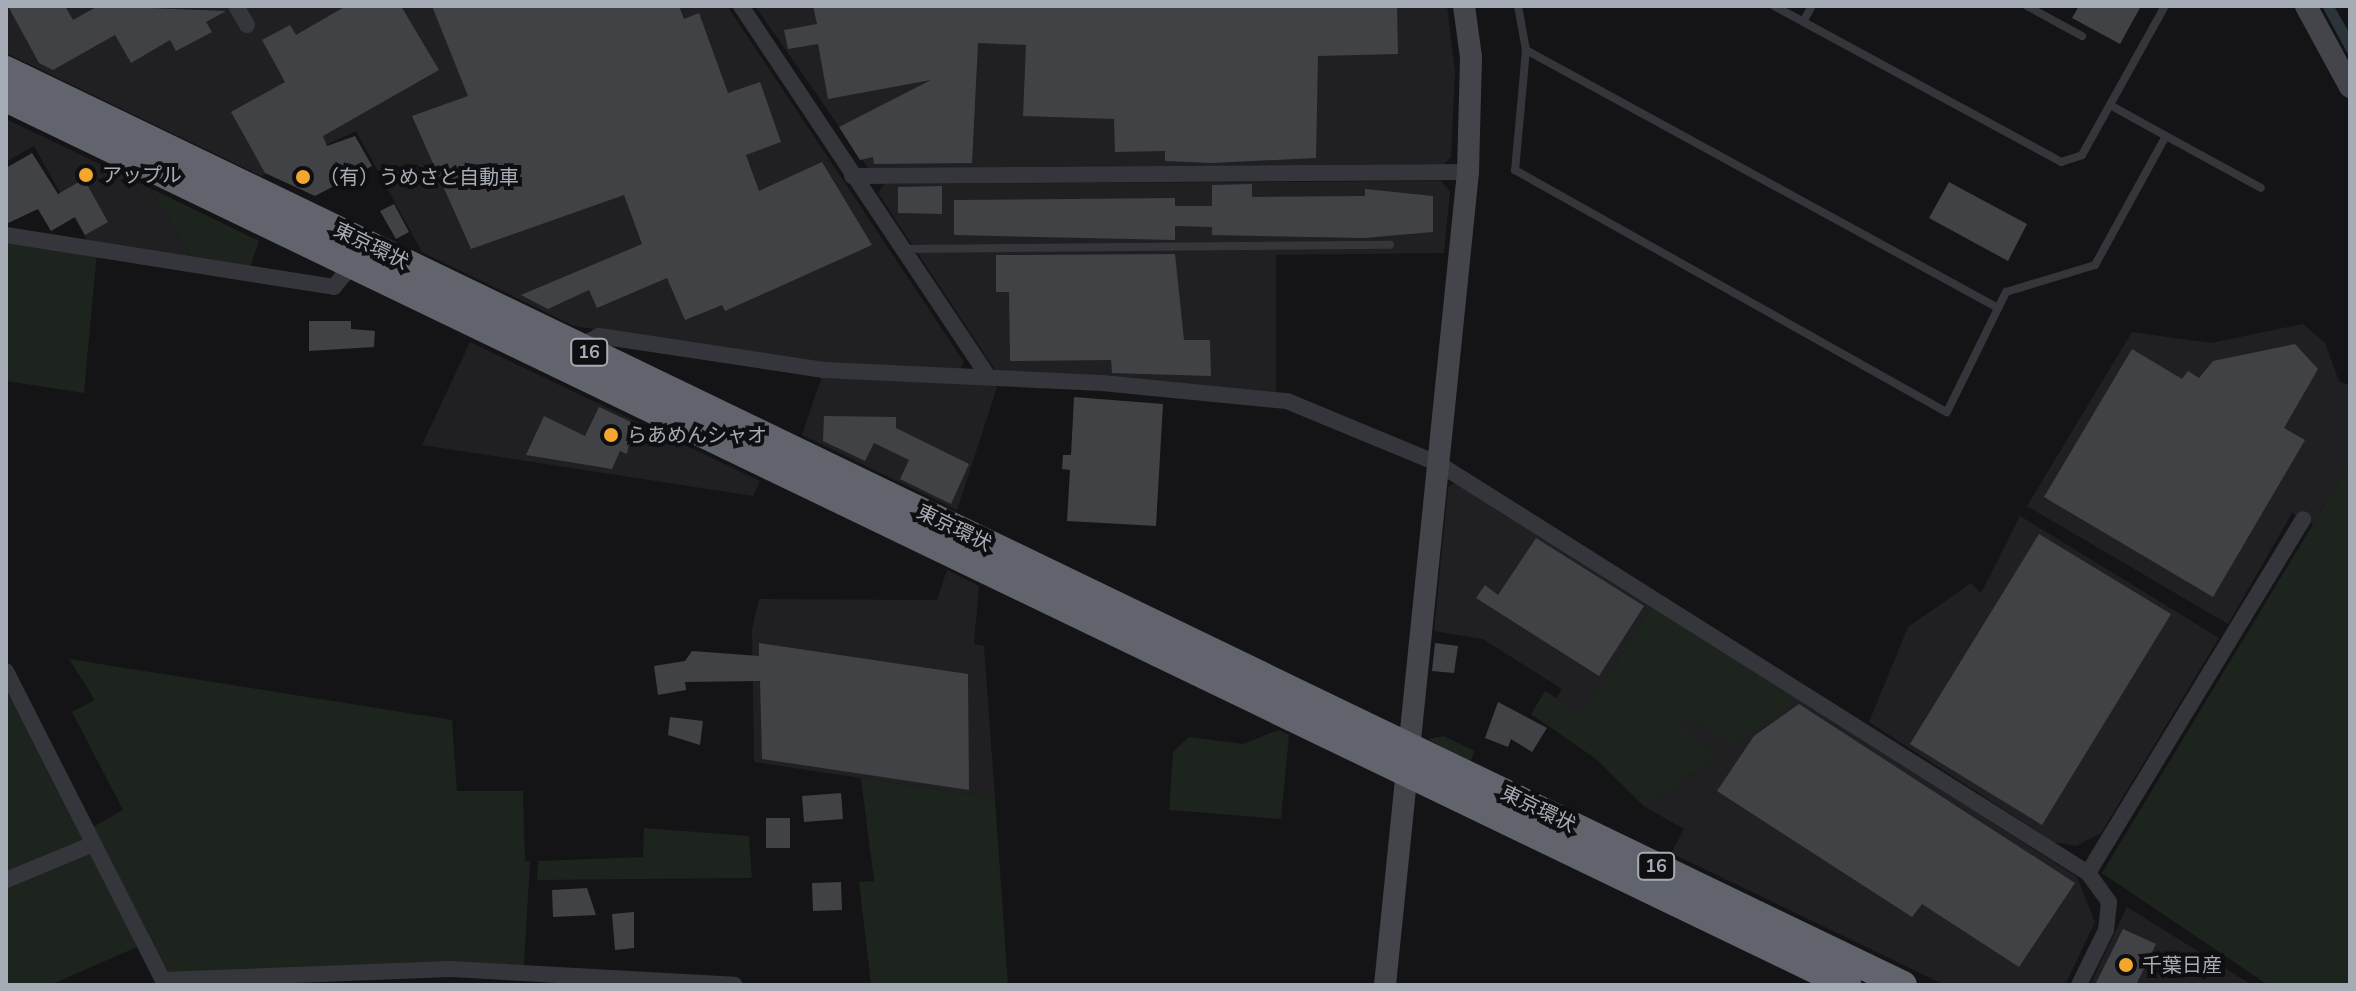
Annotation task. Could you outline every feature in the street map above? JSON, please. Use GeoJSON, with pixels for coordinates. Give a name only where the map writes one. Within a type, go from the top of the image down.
{"type":"FeatureCollection","features":[{"type":"Feature","properties":{"kind":"highway","name":"東京環状"},"geometry":{"type":"LineString","coordinates":[[6,70],[359,255],[1408,760],[1903,985]]}},
{"type":"Feature","properties":{"kind":"highway","name":"東京環状"},"geometry":{"type":"LineString","coordinates":[[6,98],[359,255],[579,347],[1408,760],[1847,985]]}},
{"type":"Feature","properties":{"kind":"street"},"geometry":{"type":"LineString","coordinates":[[236,6],[247,25]]}},
{"type":"Feature","properties":{"kind":"street"},"geometry":{"type":"LineString","coordinates":[[741,6],[988,377]]}},
{"type":"Feature","properties":{"kind":"street"},"geometry":{"type":"LineString","coordinates":[[1385,985],[1468,172],[1471,57],[1464,6]]}},
{"type":"Feature","properties":{"kind":"street"},"geometry":{"type":"LineString","coordinates":[[2306,6],[2350,87]]}},
{"type":"Feature","properties":{"kind":"street"},"geometry":{"type":"LineString","coordinates":[[852,176],[1468,172]]}},
{"type":"Feature","properties":{"kind":"street"},"geometry":{"type":"LineString","coordinates":[[6,235],[334,287],[359,255]]}},
{"type":"Feature","properties":{"kind":"street"},"geometry":{"type":"LineString","coordinates":[[579,347],[599,336],[825,370],[988,377],[1287,401],[1439,464],[2088,873],[2109,902],[2106,930],[2079,985]]}},
{"type":"Feature","properties":{"kind":"street"},"geometry":{"type":"LineString","coordinates":[[2088,873],[2303,519]]}},
{"type":"Feature","properties":{"kind":"street"},"geometry":{"type":"LineString","coordinates":[[6,671],[164,983],[451,969],[735,985]]}},
{"type":"Feature","properties":{"kind":"street"},"geometry":{"type":"LineString","coordinates":[[6,880],[93,844]]}},
{"type":"Feature","properties":{"kind":"lane"},"geometry":{"type":"LineString","coordinates":[[1518,6],[1526,50],[1515,170],[1947,412],[2006,292],[2095,265],[2166,136]]}},
{"type":"Feature","properties":{"kind":"lane"},"geometry":{"type":"LineString","coordinates":[[1774,6],[2061,162],[2082,155],[2165,6]]}},
{"type":"Feature","properties":{"kind":"lane"},"geometry":{"type":"LineString","coordinates":[[1803,22],[1812,6]]}},
{"type":"Feature","properties":{"kind":"lane"},"geometry":{"type":"LineString","coordinates":[[2027,6],[2082,36]]}},
{"type":"Feature","properties":{"kind":"lane"},"geometry":{"type":"LineString","coordinates":[[1526,50],[1998,308]]}},
{"type":"Feature","properties":{"kind":"lane"},"geometry":{"type":"LineString","coordinates":[[2110,105],[2261,188]]}},
{"type":"Feature","properties":{"kind":"lane"},"geometry":{"type":"LineString","coordinates":[[901,249],[1390,245]]}},
{"type":"Feature","properties":{"kind":"shaded area"},"geometry":{"type":"Polygon","coordinates":[[[6,6],[228,6],[244,32],[254,27],[242,6],[727,6],[964,362],[959,371],[832,365],[574,326],[422,252],[356,131],[261,176],[6,53],[6,6]]]}},
{"type":"Feature","properties":{"kind":"shaded area"},"geometry":{"type":"Polygon","coordinates":[[[755,6],[1447,6],[1455,72],[1451,157],[1444,164],[868,168],[755,6]]]}},
{"type":"Feature","properties":{"kind":"shaded area"},"geometry":{"type":"Polygon","coordinates":[[[2322,6],[2334,6],[2350,34],[2350,58],[2322,6]]]}},
{"type":"Feature","properties":{"kind":"shaded area","name":"アップル"},"geometry":{"type":"Polygon","coordinates":[[[6,119],[150,188],[192,257],[88,242],[34,146],[6,162],[6,119]]]}},
{"type":"Feature","properties":{"kind":"shaded area"},"geometry":{"type":"Polygon","coordinates":[[[1441,181],[1450,191],[1444,253],[1276,255],[1276,392],[997,373],[878,193],[884,184],[1441,181]]]}},
{"type":"Feature","properties":{"kind":"shaded area"},"geometry":{"type":"Polygon","coordinates":[[[150,188],[259,241],[250,267],[192,257],[150,188]]]}},
{"type":"Feature","properties":{"kind":"shaded area"},"geometry":{"type":"Polygon","coordinates":[[[6,239],[97,252],[84,393],[6,381],[6,239]]]}},
{"type":"Feature","properties":{"kind":"shaded area"},"geometry":{"type":"Polygon","coordinates":[[[2303,324],[2325,343],[2339,381],[2350,386],[2350,463],[2313,524],[2292,513],[2228,624],[2027,506],[2132,332],[2211,343],[2303,324]]]}},
{"type":"Feature","properties":{"kind":"shaded area"},"geometry":{"type":"Polygon","coordinates":[[[470,342],[760,481],[753,496],[422,445],[470,342]]]}},
{"type":"Feature","properties":{"kind":"shaded area"},"geometry":{"type":"Polygon","coordinates":[[[822,376],[998,384],[957,510],[802,435],[822,376]]]}},
{"type":"Feature","properties":{"kind":"shaded area"},"geometry":{"type":"Polygon","coordinates":[[[2350,463],[2350,985],[2268,985],[2102,873],[2350,463]]]}},
{"type":"Feature","properties":{"kind":"shaded area"},"geometry":{"type":"Polygon","coordinates":[[[1459,481],[1653,604],[1583,717],[1556,698],[1562,689],[1483,639],[1434,631],[1448,487],[1459,481]]]}},
{"type":"Feature","properties":{"kind":"shaded area"},"geometry":{"type":"Polygon","coordinates":[[[2020,516],[2219,638],[2101,833],[2076,846],[2054,842],[1869,722],[1908,627],[1971,583],[1981,593],[2020,516]]]}},
{"type":"Feature","properties":{"kind":"shaded area"},"geometry":{"type":"Polygon","coordinates":[[[947,570],[979,586],[974,644],[984,646],[995,798],[754,762],[752,629],[759,599],[937,600],[947,570]]]}},
{"type":"Feature","properties":{"kind":"shaded area"},"geometry":{"type":"Polygon","coordinates":[[[1653,604],[1799,698],[1732,745],[1689,715],[1676,724],[1718,755],[1645,807],[1596,759],[1531,714],[1545,691],[1583,716],[1653,604]]]}},
{"type":"Feature","properties":{"kind":"shaded area"},"geometry":{"type":"Polygon","coordinates":[[[69,659],[452,720],[457,791],[523,791],[525,861],[530,861],[524,967],[167,972],[91,828],[123,810],[72,712],[95,700],[69,659]]]}},
{"type":"Feature","properties":{"kind":"shaded area"},"geometry":{"type":"Polygon","coordinates":[[[6,682],[86,843],[6,876],[6,682]]]}},
{"type":"Feature","properties":{"kind":"shaded area"},"geometry":{"type":"Polygon","coordinates":[[[1799,698],[2077,877],[2095,922],[2065,985],[1945,985],[1671,853],[1684,829],[1645,807],[1718,755],[1675,724],[1689,715],[1799,698]]]}},
{"type":"Feature","properties":{"kind":"shaded area"},"geometry":{"type":"Polygon","coordinates":[[[1278,730],[1289,735],[1281,819],[1169,810],[1173,752],[1189,737],[1243,744],[1278,730]]]}},
{"type":"Feature","properties":{"kind":"shaded area"},"geometry":{"type":"Polygon","coordinates":[[[1444,736],[1475,751],[1469,763],[1428,739],[1444,736]]]}},
{"type":"Feature","properties":{"kind":"shaded area"},"geometry":{"type":"Polygon","coordinates":[[[861,778],[995,798],[1008,985],[871,985],[859,882],[874,881],[861,778]]]}},
{"type":"Feature","properties":{"kind":"shaded area"},"geometry":{"type":"Polygon","coordinates":[[[644,828],[749,836],[752,878],[537,880],[538,861],[643,857],[644,828]]]}},
{"type":"Feature","properties":{"kind":"shaded area"},"geometry":{"type":"Polygon","coordinates":[[[90,850],[137,947],[50,985],[6,985],[6,884],[90,850]]]}},
{"type":"Feature","properties":{"kind":"shaded area"},"geometry":{"type":"Polygon","coordinates":[[[2127,907],[2252,985],[2090,985],[2127,907]]]}},
{"type":"Feature","properties":{"kind":"building"},"geometry":{"type":"Polygon","coordinates":[[[8,6],[65,6],[73,20],[98,6],[226,11],[206,22],[212,32],[176,51],[170,40],[131,63],[115,35],[53,70],[39,63],[8,6]]]}},
{"type":"Feature","properties":{"kind":"building"},"geometry":{"type":"Polygon","coordinates":[[[346,6],[401,6],[439,70],[323,136],[327,146],[355,136],[372,166],[315,196],[265,173],[231,112],[285,82],[262,40],[290,25],[296,35],[346,6]]]}},
{"type":"Feature","properties":{"kind":"building"},"geometry":{"type":"Polygon","coordinates":[[[432,6],[679,6],[684,19],[699,13],[728,93],[760,82],[781,142],[746,155],[759,191],[822,162],[872,245],[725,311],[722,305],[685,320],[667,278],[597,308],[589,290],[548,309],[521,295],[642,244],[624,195],[471,249],[412,116],[468,96],[432,6]]]}},
{"type":"Feature","properties":{"kind":"building"},"geometry":{"type":"Polygon","coordinates":[[[813,6],[1397,6],[1398,54],[1318,56],[1316,158],[1212,163],[1165,161],[1165,151],[1115,152],[1114,119],[1023,116],[1026,45],[978,43],[972,163],[874,164],[873,157],[860,160],[839,127],[931,80],[828,99],[818,44],[788,49],[784,30],[817,24],[813,6]]]}},
{"type":"Feature","properties":{"kind":"building"},"geometry":{"type":"Polygon","coordinates":[[[2079,6],[2141,6],[2120,44],[2072,18],[2079,6]]]}},
{"type":"Feature","properties":{"kind":"building"},"geometry":{"type":"Polygon","coordinates":[[[32,153],[58,194],[84,179],[108,222],[85,235],[75,217],[51,231],[38,209],[6,224],[6,168],[32,153]]]}},
{"type":"Feature","properties":{"kind":"building"},"geometry":{"type":"Polygon","coordinates":[[[1949,182],[2027,224],[2008,261],[1929,218],[1949,182]]]}},
{"type":"Feature","properties":{"kind":"building"},"geometry":{"type":"Polygon","coordinates":[[[1252,184],[1252,197],[1365,196],[1365,189],[1433,196],[1433,232],[1364,238],[1212,235],[1212,227],[1175,226],[1175,240],[954,235],[954,200],[1175,198],[1175,206],[1212,206],[1212,185],[1252,184]]]}},
{"type":"Feature","properties":{"kind":"building"},"geometry":{"type":"Polygon","coordinates":[[[942,186],[942,214],[898,213],[898,187],[942,186]]]}},
{"type":"Feature","properties":{"kind":"building"},"geometry":{"type":"Polygon","coordinates":[[[394,204],[409,232],[396,239],[380,211],[394,204]]]}},
{"type":"Feature","properties":{"kind":"building"},"geometry":{"type":"Polygon","coordinates":[[[1175,254],[1184,340],[1210,340],[1211,376],[1112,373],[1111,360],[1010,361],[1009,292],[996,292],[996,255],[1175,254]]]}},
{"type":"Feature","properties":{"kind":"building"},"geometry":{"type":"Polygon","coordinates":[[[309,321],[351,321],[351,329],[375,331],[374,347],[309,351],[309,321]]]}},
{"type":"Feature","properties":{"kind":"building"},"geometry":{"type":"Polygon","coordinates":[[[2295,344],[2318,369],[2284,428],[2305,440],[2213,597],[2044,497],[2132,349],[2182,379],[2188,371],[2199,378],[2213,361],[2295,344]]]}},
{"type":"Feature","properties":{"kind":"building"},"geometry":{"type":"Polygon","coordinates":[[[1074,397],[1163,404],[1156,526],[1067,521],[1070,470],[1062,469],[1063,455],[1071,455],[1074,397]]]}},
{"type":"Feature","properties":{"kind":"building"},"geometry":{"type":"Polygon","coordinates":[[[599,407],[633,423],[627,454],[620,451],[612,469],[526,455],[544,416],[585,436],[599,407]]]}},
{"type":"Feature","properties":{"kind":"building"},"geometry":{"type":"Polygon","coordinates":[[[824,416],[896,417],[896,428],[969,464],[951,504],[900,479],[909,460],[874,443],[865,461],[823,441],[824,416]]]}},
{"type":"Feature","properties":{"kind":"building"},"geometry":{"type":"Polygon","coordinates":[[[2039,534],[2171,614],[2042,825],[1910,744],[2039,534]]]}},
{"type":"Feature","properties":{"kind":"building"},"geometry":{"type":"Polygon","coordinates":[[[1536,538],[1644,606],[1599,676],[1476,598],[1485,585],[1498,595],[1536,538]]]}},
{"type":"Feature","properties":{"kind":"building"},"geometry":{"type":"Polygon","coordinates":[[[759,643],[968,674],[969,790],[762,759],[760,681],[685,682],[686,690],[658,695],[654,666],[685,661],[692,651],[759,656],[759,643]]]}},
{"type":"Feature","properties":{"kind":"building"},"geometry":{"type":"Polygon","coordinates":[[[1435,643],[1458,646],[1454,673],[1432,671],[1435,643]]]}},
{"type":"Feature","properties":{"kind":"building"},"geometry":{"type":"Polygon","coordinates":[[[1498,702],[1547,728],[1532,752],[1511,739],[1508,747],[1485,738],[1498,702]]]}},
{"type":"Feature","properties":{"kind":"building"},"geometry":{"type":"Polygon","coordinates":[[[1799,704],[2075,883],[2019,967],[1922,904],[1912,917],[1717,791],[1754,736],[1799,704]]]}},
{"type":"Feature","properties":{"kind":"building"},"geometry":{"type":"Polygon","coordinates":[[[670,717],[703,721],[700,745],[668,735],[670,717]]]}},
{"type":"Feature","properties":{"kind":"building"},"geometry":{"type":"Polygon","coordinates":[[[841,793],[843,819],[804,822],[802,796],[841,793]]]}},
{"type":"Feature","properties":{"kind":"building"},"geometry":{"type":"Polygon","coordinates":[[[766,818],[790,818],[790,848],[766,848],[766,818]]]}},
{"type":"Feature","properties":{"kind":"building"},"geometry":{"type":"Polygon","coordinates":[[[841,882],[842,910],[813,911],[812,883],[841,882]]]}},
{"type":"Feature","properties":{"kind":"building"},"geometry":{"type":"Polygon","coordinates":[[[587,888],[596,915],[553,917],[552,890],[587,888]]]}},
{"type":"Feature","properties":{"kind":"building"},"geometry":{"type":"Polygon","coordinates":[[[634,912],[634,948],[615,950],[612,914],[634,912]]]}},
{"type":"Feature","properties":{"kind":"building","name":"千葉日産"},"geometry":{"type":"Polygon","coordinates":[[[2123,929],[2156,944],[2136,985],[2095,985],[2123,929]]]}},
{"type":"Feature","properties":{"kind":"place","name":"アップル"},"geometry":{"type":"Point","coordinates":[86,175]}},
{"type":"Feature","properties":{"kind":"place","name":"（有）うめさと自動車"},"geometry":{"type":"Point","coordinates":[303,177]}},
{"type":"Feature","properties":{"kind":"place","name":"らあめんシャオ"},"geometry":{"type":"Point","coordinates":[611,435]}},
{"type":"Feature","properties":{"kind":"place","name":"千葉日産"},"geometry":{"type":"Point","coordinates":[2126,965]}}]}
